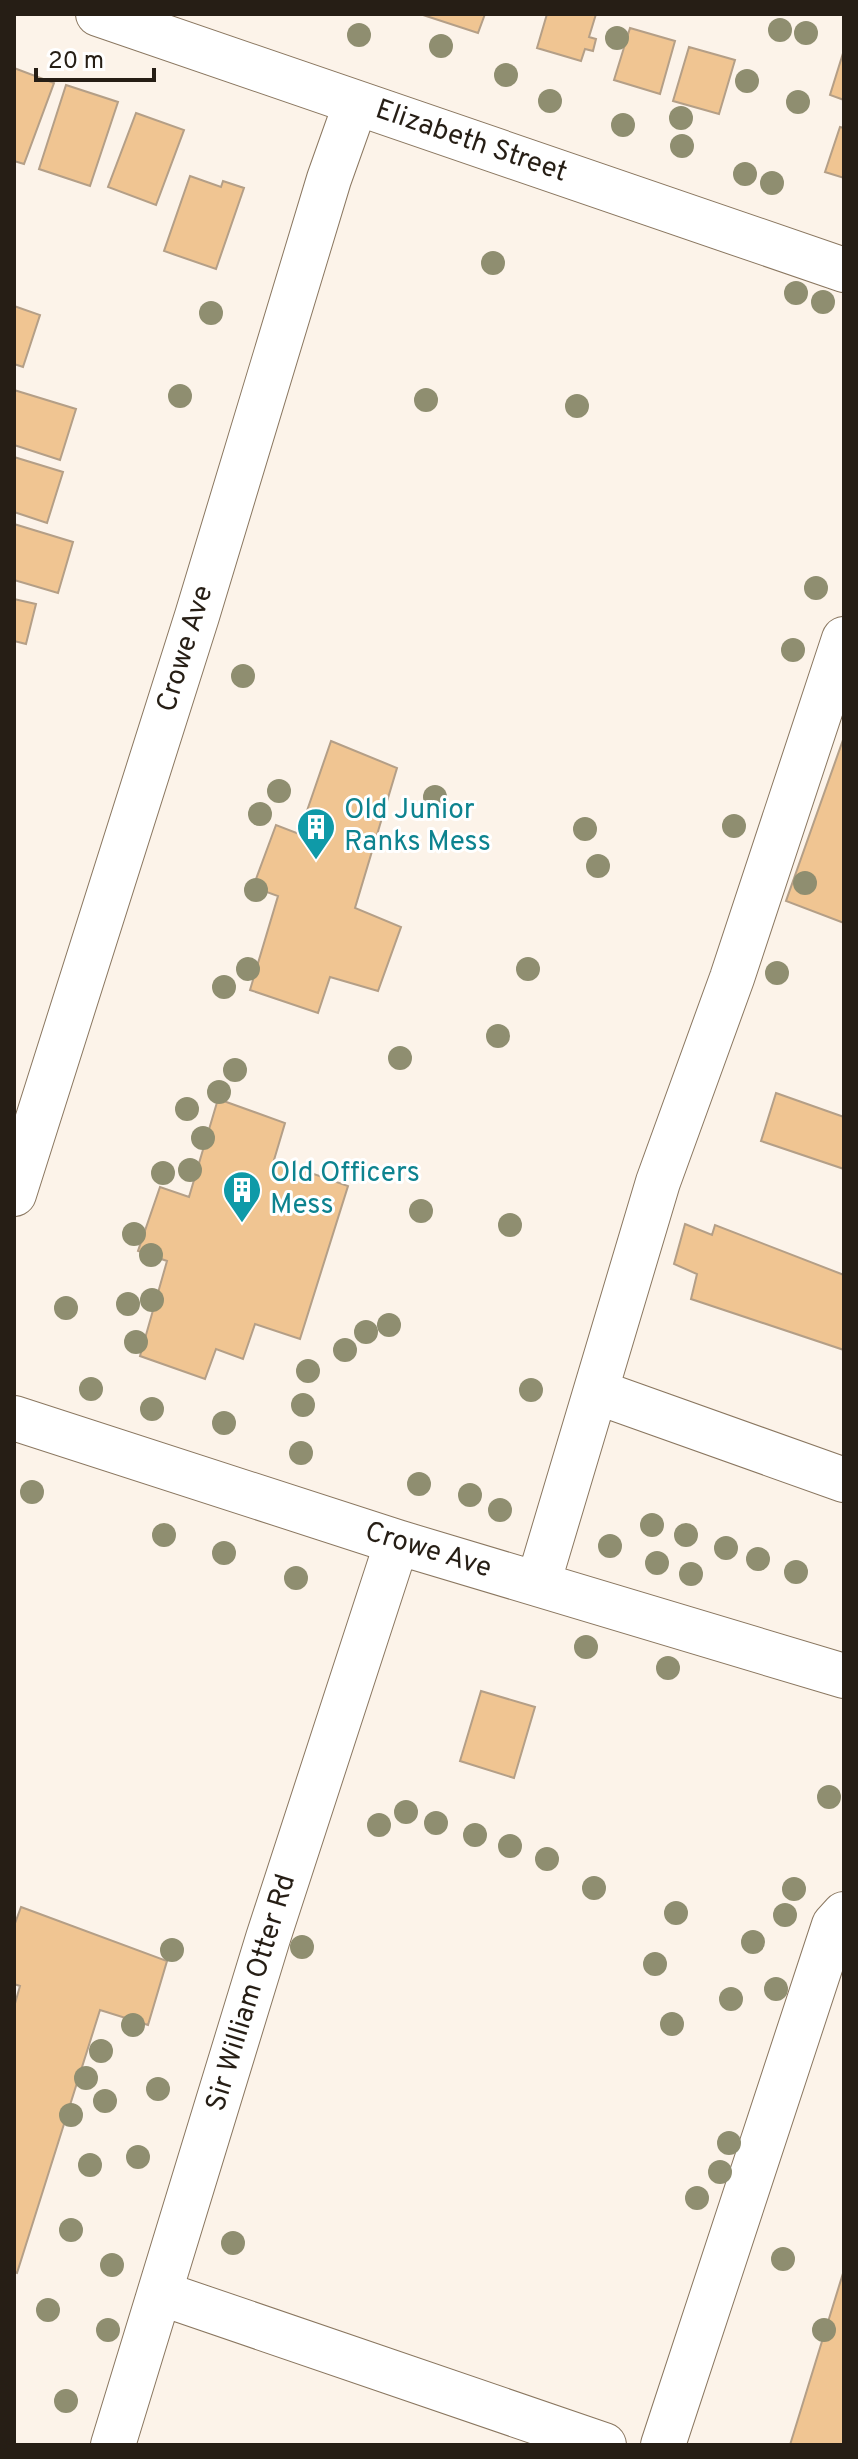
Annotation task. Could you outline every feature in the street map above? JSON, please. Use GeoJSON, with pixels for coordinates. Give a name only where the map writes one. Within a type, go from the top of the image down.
{"type":"FeatureCollection","features":[{"type":"Feature","properties":{"kind":"street","name":"Elizabeth Street"},"geometry":{"type":"LineString","coordinates":[[98,14],[844,270]]}},
{"type":"Feature","properties":{"kind":"street","name":"Crowe Ave"},"geometry":{"type":"LineString","coordinates":[[14,1194],[197,616],[329,179],[356,103]]}},
{"type":"Feature","properties":{"kind":"street"},"geometry":{"type":"LineString","coordinates":[[538,1584],[658,1182],[736,965],[844,639]]}},
{"type":"Feature","properties":{"kind":"street"},"geometry":{"type":"LineString","coordinates":[[597,1392],[844,1480]]}},
{"type":"Feature","properties":{"kind":"street","name":"Crowe Ave"},"geometry":{"type":"LineString","coordinates":[[14,1418],[397,1542],[844,1676]]}},
{"type":"Feature","properties":{"kind":"street","name":"Sir William Otter Rd"},"geometry":{"type":"LineString","coordinates":[[113,2445],[268,1938],[397,1542]]}},
{"type":"Feature","properties":{"kind":"street"},"geometry":{"type":"LineString","coordinates":[[663,2445],[834,1925],[844,1914]]}},
{"type":"Feature","properties":{"kind":"street"},"geometry":{"type":"LineString","coordinates":[[160,2293],[604,2445]]}},
{"type":"Feature","properties":{"kind":"building"},"geometry":{"type":"Polygon","coordinates":[[[420,14],[485,14],[478,33],[420,14]]]}},
{"type":"Feature","properties":{"kind":"building"},"geometry":{"type":"Polygon","coordinates":[[[547,14],[596,14],[589,37],[596,39],[593,51],[585,49],[581,61],[537,48],[547,14]]]}},
{"type":"Feature","properties":{"kind":"building"},"geometry":{"type":"Polygon","coordinates":[[[630,28],[675,41],[660,94],[614,80],[630,28]]]}},
{"type":"Feature","properties":{"kind":"building"},"geometry":{"type":"Polygon","coordinates":[[[689,47],[735,60],[719,114],[673,101],[689,47]]]}},
{"type":"Feature","properties":{"kind":"building"},"geometry":{"type":"Polygon","coordinates":[[[844,50],[844,100],[830,95],[844,50]]]}},
{"type":"Feature","properties":{"kind":"building"},"geometry":{"type":"Polygon","coordinates":[[[14,68],[54,83],[24,164],[14,161],[14,68]]]}},
{"type":"Feature","properties":{"kind":"building"},"geometry":{"type":"Polygon","coordinates":[[[66,85],[118,102],[90,186],[39,169],[66,85]]]}},
{"type":"Feature","properties":{"kind":"building"},"geometry":{"type":"Polygon","coordinates":[[[136,113],[184,130],[156,205],[108,187],[136,113]]]}},
{"type":"Feature","properties":{"kind":"building"},"geometry":{"type":"Polygon","coordinates":[[[840,127],[844,128],[844,178],[825,172],[840,127]]]}},
{"type":"Feature","properties":{"kind":"building"},"geometry":{"type":"Polygon","coordinates":[[[190,176],[221,187],[223,181],[244,188],[216,269],[164,251],[190,176]]]}},
{"type":"Feature","properties":{"kind":"building"},"geometry":{"type":"Polygon","coordinates":[[[14,306],[40,315],[23,367],[14,364],[14,306]]]}},
{"type":"Feature","properties":{"kind":"building"},"geometry":{"type":"Polygon","coordinates":[[[14,390],[76,409],[60,460],[14,445],[14,390]]]}},
{"type":"Feature","properties":{"kind":"building"},"geometry":{"type":"Polygon","coordinates":[[[14,457],[63,472],[47,523],[14,512],[14,457]]]}},
{"type":"Feature","properties":{"kind":"building"},"geometry":{"type":"Polygon","coordinates":[[[14,524],[73,542],[58,593],[14,580],[14,524]]]}},
{"type":"Feature","properties":{"kind":"building"},"geometry":{"type":"Polygon","coordinates":[[[14,599],[36,604],[26,644],[14,641],[14,599]]]}},
{"type":"Feature","properties":{"kind":"building"},"geometry":{"type":"Polygon","coordinates":[[[844,737],[844,923],[786,901],[844,737]]]}},
{"type":"Feature","properties":{"kind":"building","name":"Old Junior Ranks Mess"},"geometry":{"type":"Polygon","coordinates":[[[331,741],[397,768],[355,908],[401,927],[378,991],[330,977],[318,1013],[250,990],[278,896],[253,887],[276,825],[299,834],[331,741]]]}},
{"type":"Feature","properties":{"kind":"building"},"geometry":{"type":"Polygon","coordinates":[[[776,1093],[844,1117],[844,1169],[761,1141],[776,1093]]]}},
{"type":"Feature","properties":{"kind":"building","name":"Old Officers Mess"},"geometry":{"type":"Polygon","coordinates":[[[218,1099],[285,1123],[274,1160],[348,1186],[300,1339],[255,1324],[243,1359],[216,1349],[205,1379],[140,1356],[167,1261],[138,1251],[160,1187],[189,1197],[218,1099]]]}},
{"type":"Feature","properties":{"kind":"building"},"geometry":{"type":"Polygon","coordinates":[[[685,1224],[712,1235],[715,1225],[844,1275],[844,1350],[691,1299],[697,1274],[674,1264],[685,1224]]]}},
{"type":"Feature","properties":{"kind":"building"},"geometry":{"type":"Polygon","coordinates":[[[481,1691],[535,1707],[514,1778],[460,1761],[481,1691]]]}},
{"type":"Feature","properties":{"kind":"building"},"geometry":{"type":"Polygon","coordinates":[[[21,1907],[167,1961],[148,2025],[100,2010],[17,2273],[14,2272],[14,2007],[20,1986],[14,1984],[14,1926],[21,1907]]]}},
{"type":"Feature","properties":{"kind":"building"},"geometry":{"type":"Polygon","coordinates":[[[844,2270],[844,2445],[790,2445],[844,2270]]]}},
{"type":"Feature","properties":{"kind":"place","name":"Old Junior Ranks Mess"},"geometry":{"type":"Point","coordinates":[316,861]}},
{"type":"Feature","properties":{"kind":"place","name":"Old Officers Mess"},"geometry":{"type":"Point","coordinates":[242,1224]}}]}
